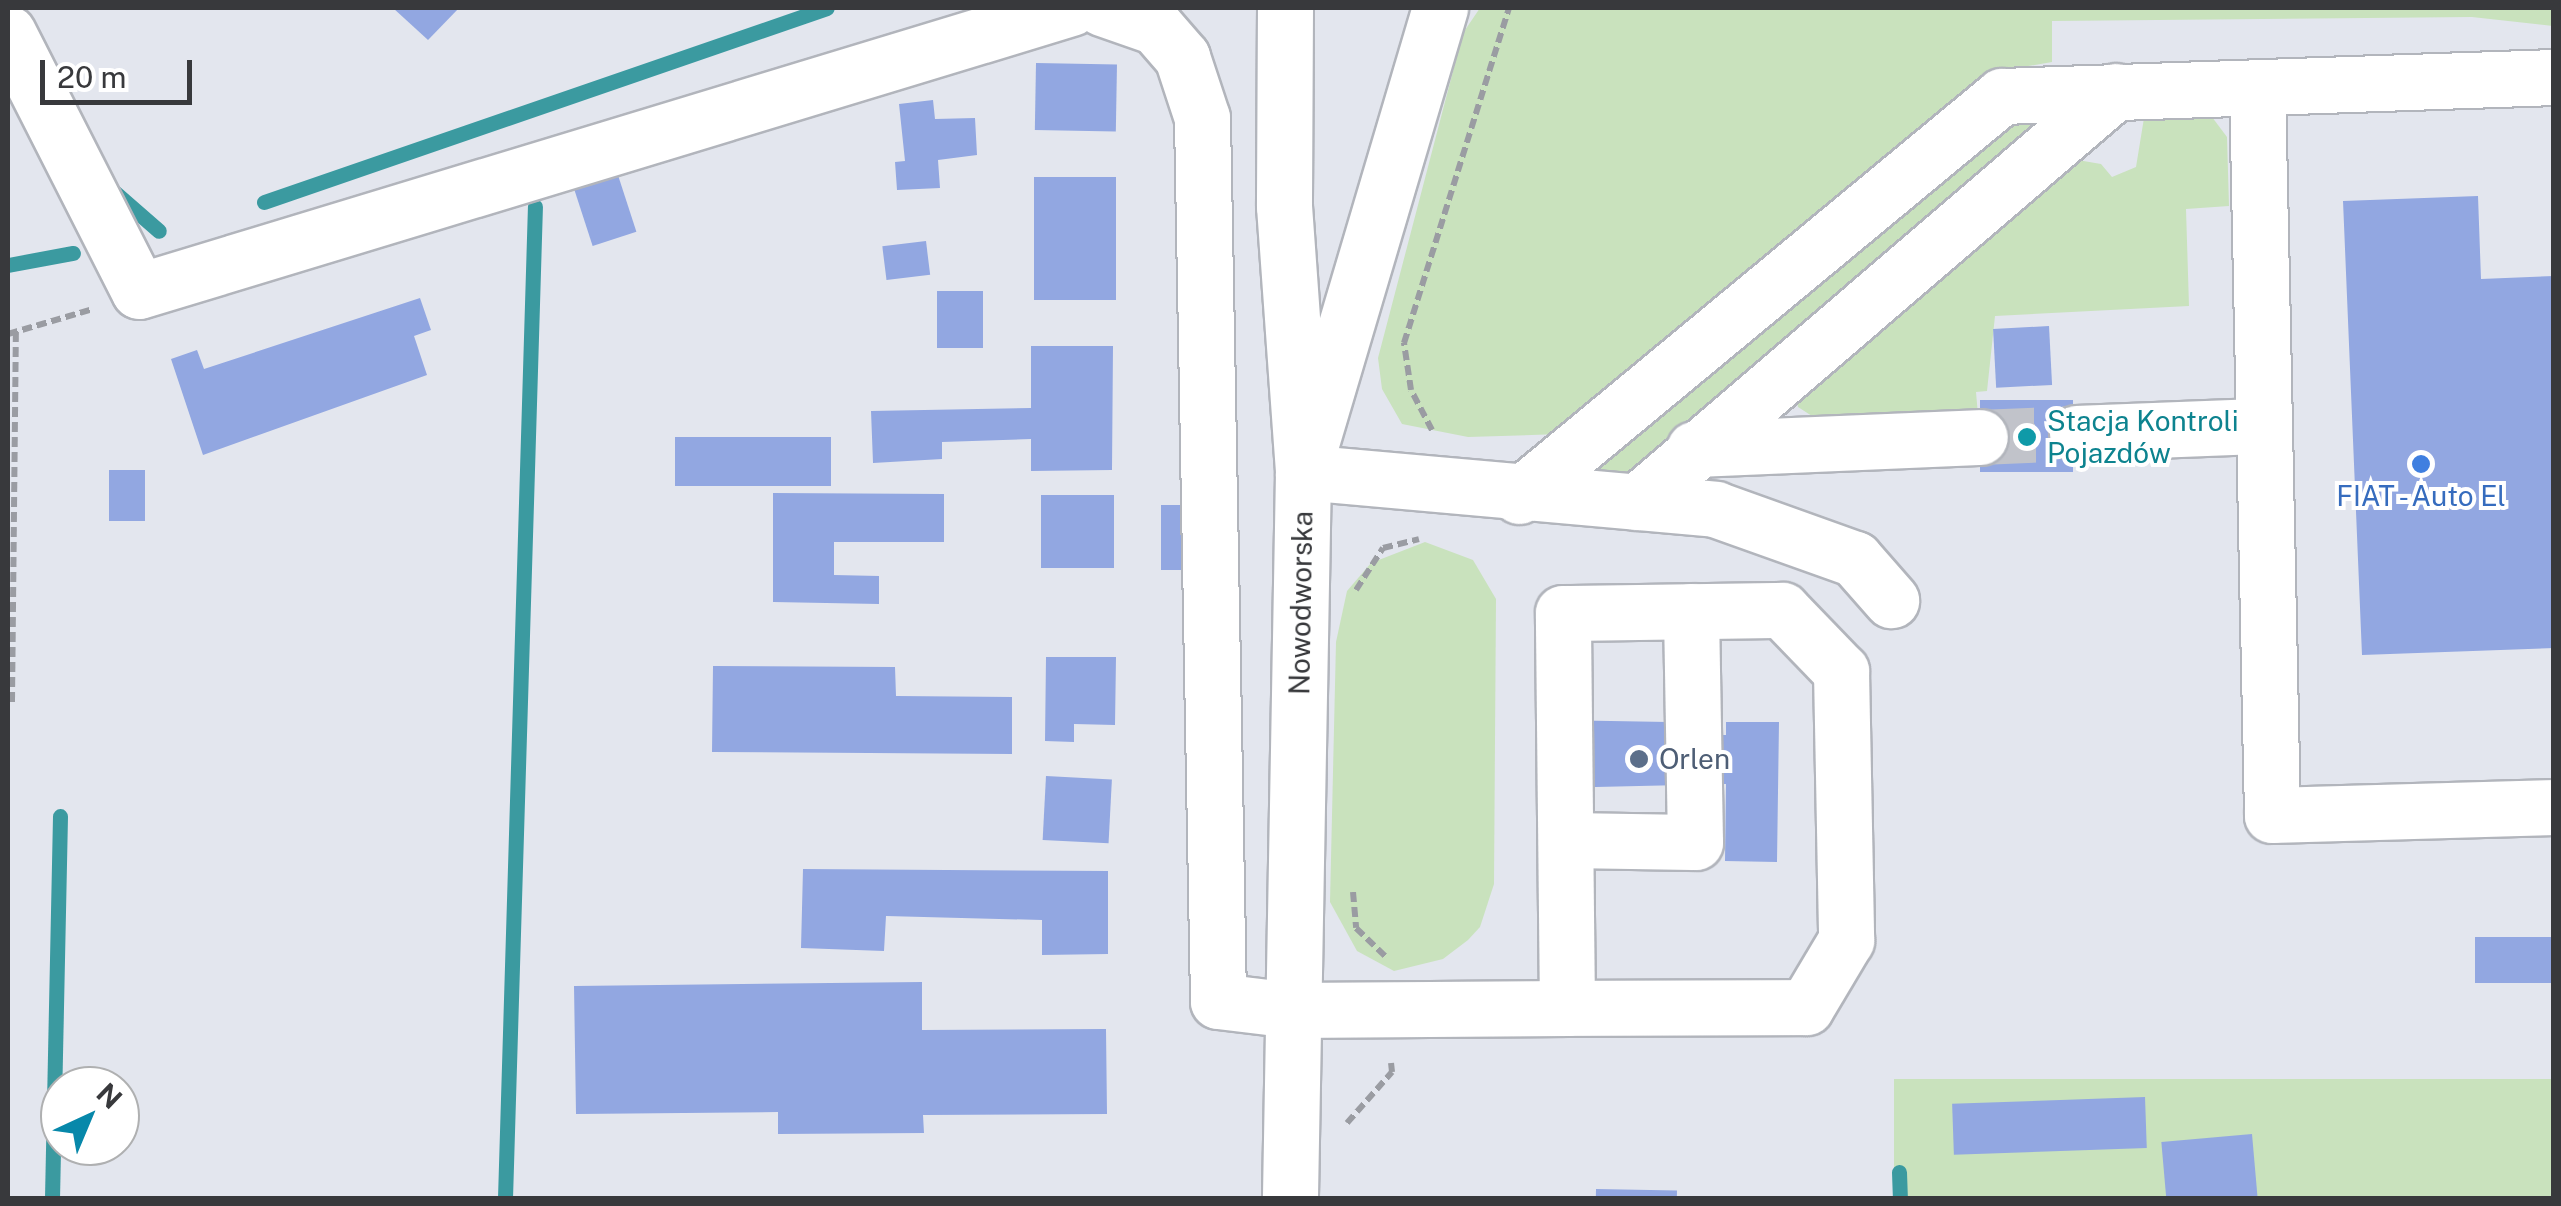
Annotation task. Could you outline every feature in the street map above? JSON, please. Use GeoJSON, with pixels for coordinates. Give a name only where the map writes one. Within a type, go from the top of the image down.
{"type":"FeatureCollection","features":[{"type":"Feature","properties":{"kind":"street"},"geometry":{"type":"LineString","coordinates":[[8,34],[139,290],[1072,8]]}},
{"type":"Feature","properties":{"kind":"street"},"geometry":{"type":"LineString","coordinates":[[1102,8],[1156,26],[1182,57],[1202,118],[1218,1001],[1292,1010],[1806,1007],[1846,940],[1840,672],[1782,610],[1563,613],[1567,1008]]}},
{"type":"Feature","properties":{"kind":"street","name":"Nowodworska"},"geometry":{"type":"LineString","coordinates":[[1284,8],[1284,206],[1303,472],[1290,1198]]}},
{"type":"Feature","properties":{"kind":"street"},"geometry":{"type":"LineString","coordinates":[[1440,8],[1303,472],[1519,496],[1715,509],[1855,559],[1891,600]]}},
{"type":"Feature","properties":{"kind":"street"},"geometry":{"type":"LineString","coordinates":[[1519,496],[2002,96],[2554,77]]}},
{"type":"Feature","properties":{"kind":"street"},"geometry":{"type":"LineString","coordinates":[[2257,87],[2272,814],[2554,807]]}},
{"type":"Feature","properties":{"kind":"street"},"geometry":{"type":"LineString","coordinates":[[1637,502],[2116,90]]}},
{"type":"Feature","properties":{"kind":"street"},"geometry":{"type":"LineString","coordinates":[[2077,434],[2264,426]]}},
{"type":"Feature","properties":{"kind":"street"},"geometry":{"type":"LineString","coordinates":[[1694,450],[1980,437]]}},
{"type":"Feature","properties":{"kind":"street"},"geometry":{"type":"LineString","coordinates":[[1566,840],[1695,842],[1691,611]]}},
{"type":"Feature","properties":{"kind":"path"},"geometry":{"type":"LineString","coordinates":[[1355,610],[1356,590],[1383,548],[1428,536],[1436,485],[1437,439],[1411,390],[1404,344],[1509,8]]}},
{"type":"Feature","properties":{"kind":"path"},"geometry":{"type":"LineString","coordinates":[[12,702],[12,333],[139,290]]}},
{"type":"Feature","properties":{"kind":"path"},"geometry":{"type":"LineString","coordinates":[[1342,1142],[1343,1127],[1392,1072],[1390,962],[1356,928],[1352,878]]}},
{"type":"Feature","properties":{"kind":"green space"},"geometry":{"type":"Polygon","coordinates":[[[1480,8],[2553,8],[2553,26],[2472,17],[2052,21],[2052,62],[2011,69],[1561,434],[1468,437],[1402,424],[1382,389],[1378,358],[1463,33],[1480,8]]]}},
{"type":"Feature","properties":{"kind":"green space"},"geometry":{"type":"Polygon","coordinates":[[[2206,109],[2227,137],[2229,206],[2186,209],[2189,306],[1995,316],[1987,391],[1976,392],[1978,415],[1812,416],[1798,407],[1795,391],[2066,158],[2101,164],[2112,177],[2136,167],[2144,118],[2206,109]]]}},
{"type":"Feature","properties":{"kind":"green space"},"geometry":{"type":"Polygon","coordinates":[[[2006,117],[2036,119],[2039,126],[1635,473],[1602,481],[1587,465],[2006,117]]]}},
{"type":"Feature","properties":{"kind":"green space"},"geometry":{"type":"Polygon","coordinates":[[[1425,542],[1473,560],[1496,599],[1494,884],[1480,927],[1468,940],[1443,959],[1394,971],[1357,951],[1330,902],[1336,642],[1347,591],[1371,563],[1425,542]]]}},
{"type":"Feature","properties":{"kind":"green space"},"geometry":{"type":"Polygon","coordinates":[[[1894,1079],[2553,1079],[2553,1198],[1894,1198],[1894,1079]]]}},
{"type":"Feature","properties":{"kind":"building"},"geometry":{"type":"Polygon","coordinates":[[[393,8],[459,8],[428,40],[393,8]]]}},
{"type":"Feature","properties":{"kind":"building"},"geometry":{"type":"Polygon","coordinates":[[[1036,63],[1117,64],[1116,131],[1035,130],[1036,63]]]}},
{"type":"Feature","properties":{"kind":"building"},"geometry":{"type":"Polygon","coordinates":[[[933,100],[935,119],[975,118],[977,155],[938,160],[940,188],[897,190],[895,162],[905,161],[899,104],[933,100]]]}},
{"type":"Feature","properties":{"kind":"building"},"geometry":{"type":"Polygon","coordinates":[[[616,169],[636,232],[593,246],[572,183],[616,169]]]}},
{"type":"Feature","properties":{"kind":"building"},"geometry":{"type":"Polygon","coordinates":[[[1034,177],[1116,177],[1116,300],[1034,300],[1034,177]]]}},
{"type":"Feature","properties":{"kind":"building","name":"FIAT - Auto El"},"geometry":{"type":"Polygon","coordinates":[[[2478,196],[2481,279],[2554,276],[2554,648],[2362,655],[2343,201],[2478,196]]]}},
{"type":"Feature","properties":{"kind":"building"},"geometry":{"type":"Polygon","coordinates":[[[926,241],[930,275],[886,280],[882,246],[926,241]]]}},
{"type":"Feature","properties":{"kind":"building"},"geometry":{"type":"Polygon","coordinates":[[[937,291],[983,291],[983,348],[937,348],[937,291]]]}},
{"type":"Feature","properties":{"kind":"building"},"geometry":{"type":"Polygon","coordinates":[[[420,298],[431,330],[414,336],[427,375],[203,455],[171,359],[197,350],[204,369],[420,298]]]}},
{"type":"Feature","properties":{"kind":"building"},"geometry":{"type":"Polygon","coordinates":[[[2049,326],[2052,385],[1996,388],[1993,329],[2049,326]]]}},
{"type":"Feature","properties":{"kind":"building"},"geometry":{"type":"Polygon","coordinates":[[[1031,346],[1113,346],[1112,470],[1031,471],[1031,439],[942,442],[942,459],[873,463],[871,411],[1031,408],[1031,346]]]}},
{"type":"Feature","properties":{"kind":"building","name":"Stacja Kontroli Pojazdów"},"geometry":{"type":"Polygon","coordinates":[[[1980,400],[2073,400],[2073,472],[1980,472],[1980,400]]]}},
{"type":"Feature","properties":{"kind":"building"},"geometry":{"type":"Polygon","coordinates":[[[675,437],[831,437],[831,486],[675,486],[675,437]]]}},
{"type":"Feature","properties":{"kind":"building"},"geometry":{"type":"Polygon","coordinates":[[[109,470],[145,470],[145,521],[109,521],[109,470]]]}},
{"type":"Feature","properties":{"kind":"building"},"geometry":{"type":"Polygon","coordinates":[[[773,493],[944,494],[944,542],[834,542],[834,575],[879,576],[879,604],[773,602],[773,493]]]}},
{"type":"Feature","properties":{"kind":"building"},"geometry":{"type":"Polygon","coordinates":[[[1041,495],[1114,495],[1114,568],[1041,568],[1041,495]]]}},
{"type":"Feature","properties":{"kind":"building"},"geometry":{"type":"Polygon","coordinates":[[[1161,505],[1183,505],[1183,570],[1161,570],[1161,505]]]}},
{"type":"Feature","properties":{"kind":"building"},"geometry":{"type":"Polygon","coordinates":[[[1046,657],[1116,657],[1115,725],[1074,724],[1074,742],[1045,741],[1046,657]]]}},
{"type":"Feature","properties":{"kind":"building"},"geometry":{"type":"Polygon","coordinates":[[[713,666],[895,667],[896,696],[1012,697],[1012,754],[712,752],[713,666]]]}},
{"type":"Feature","properties":{"kind":"building"},"geometry":{"type":"Polygon","coordinates":[[[1553,720],[1668,722],[1668,735],[1726,735],[1726,722],[1779,722],[1777,862],[1725,861],[1726,784],[1552,788],[1553,720]]]}},
{"type":"Feature","properties":{"kind":"building"},"geometry":{"type":"Polygon","coordinates":[[[1046,776],[1112,779],[1109,843],[1043,840],[1046,776]]]}},
{"type":"Feature","properties":{"kind":"building"},"geometry":{"type":"Polygon","coordinates":[[[803,869],[1108,871],[1108,954],[1042,955],[1042,920],[886,916],[884,951],[801,948],[803,869]]]}},
{"type":"Feature","properties":{"kind":"building"},"geometry":{"type":"Polygon","coordinates":[[[2475,937],[2554,937],[2554,983],[2475,983],[2475,937]]]}},
{"type":"Feature","properties":{"kind":"building"},"geometry":{"type":"Polygon","coordinates":[[[922,982],[922,1030],[1106,1029],[1107,1114],[923,1115],[924,1133],[778,1134],[778,1112],[576,1114],[574,986],[922,982]]]}},
{"type":"Feature","properties":{"kind":"building"},"geometry":{"type":"Polygon","coordinates":[[[2145,1097],[2147,1148],[1954,1155],[1952,1104],[2145,1097]]]}},
{"type":"Feature","properties":{"kind":"building"},"geometry":{"type":"Polygon","coordinates":[[[2252,1134],[2257,1197],[2166,1198],[2161,1142],[2252,1134]]]}},
{"type":"Feature","properties":{"kind":"building"},"geometry":{"type":"Polygon","coordinates":[[[1596,1189],[1677,1190],[1677,1198],[1596,1198],[1596,1189]]]}},
{"type":"Feature","properties":{"kind":"waterway"},"geometry":{"type":"LineString","coordinates":[[264,202],[827,8]]}},
{"type":"Feature","properties":{"kind":"waterway"},"geometry":{"type":"LineString","coordinates":[[112,190],[159,231]]}},
{"type":"Feature","properties":{"kind":"waterway"},"geometry":{"type":"LineString","coordinates":[[505,1198],[535,206]]}},
{"type":"Feature","properties":{"kind":"waterway"},"geometry":{"type":"LineString","coordinates":[[8,265],[73,253]]}},
{"type":"Feature","properties":{"kind":"waterway"},"geometry":{"type":"LineString","coordinates":[[52,1198],[60,816]]}},
{"type":"Feature","properties":{"kind":"waterway"},"geometry":{"type":"LineString","coordinates":[[1899,1172],[1900,1198]]}},
{"type":"Feature","properties":{"kind":"tunnel"},"geometry":{"type":"LineString","coordinates":[[1980,437],[2077,433]]}},
{"type":"Feature","properties":{"kind":"place","name":"Stacja Kontroli Pojazdów"},"geometry":{"type":"Point","coordinates":[2027,437]}},
{"type":"Feature","properties":{"kind":"place","name":"FIAT - Auto El"},"geometry":{"type":"Point","coordinates":[2421,464]}},
{"type":"Feature","properties":{"kind":"place","name":"Orlen"},"geometry":{"type":"Point","coordinates":[1639,759]}}]}
